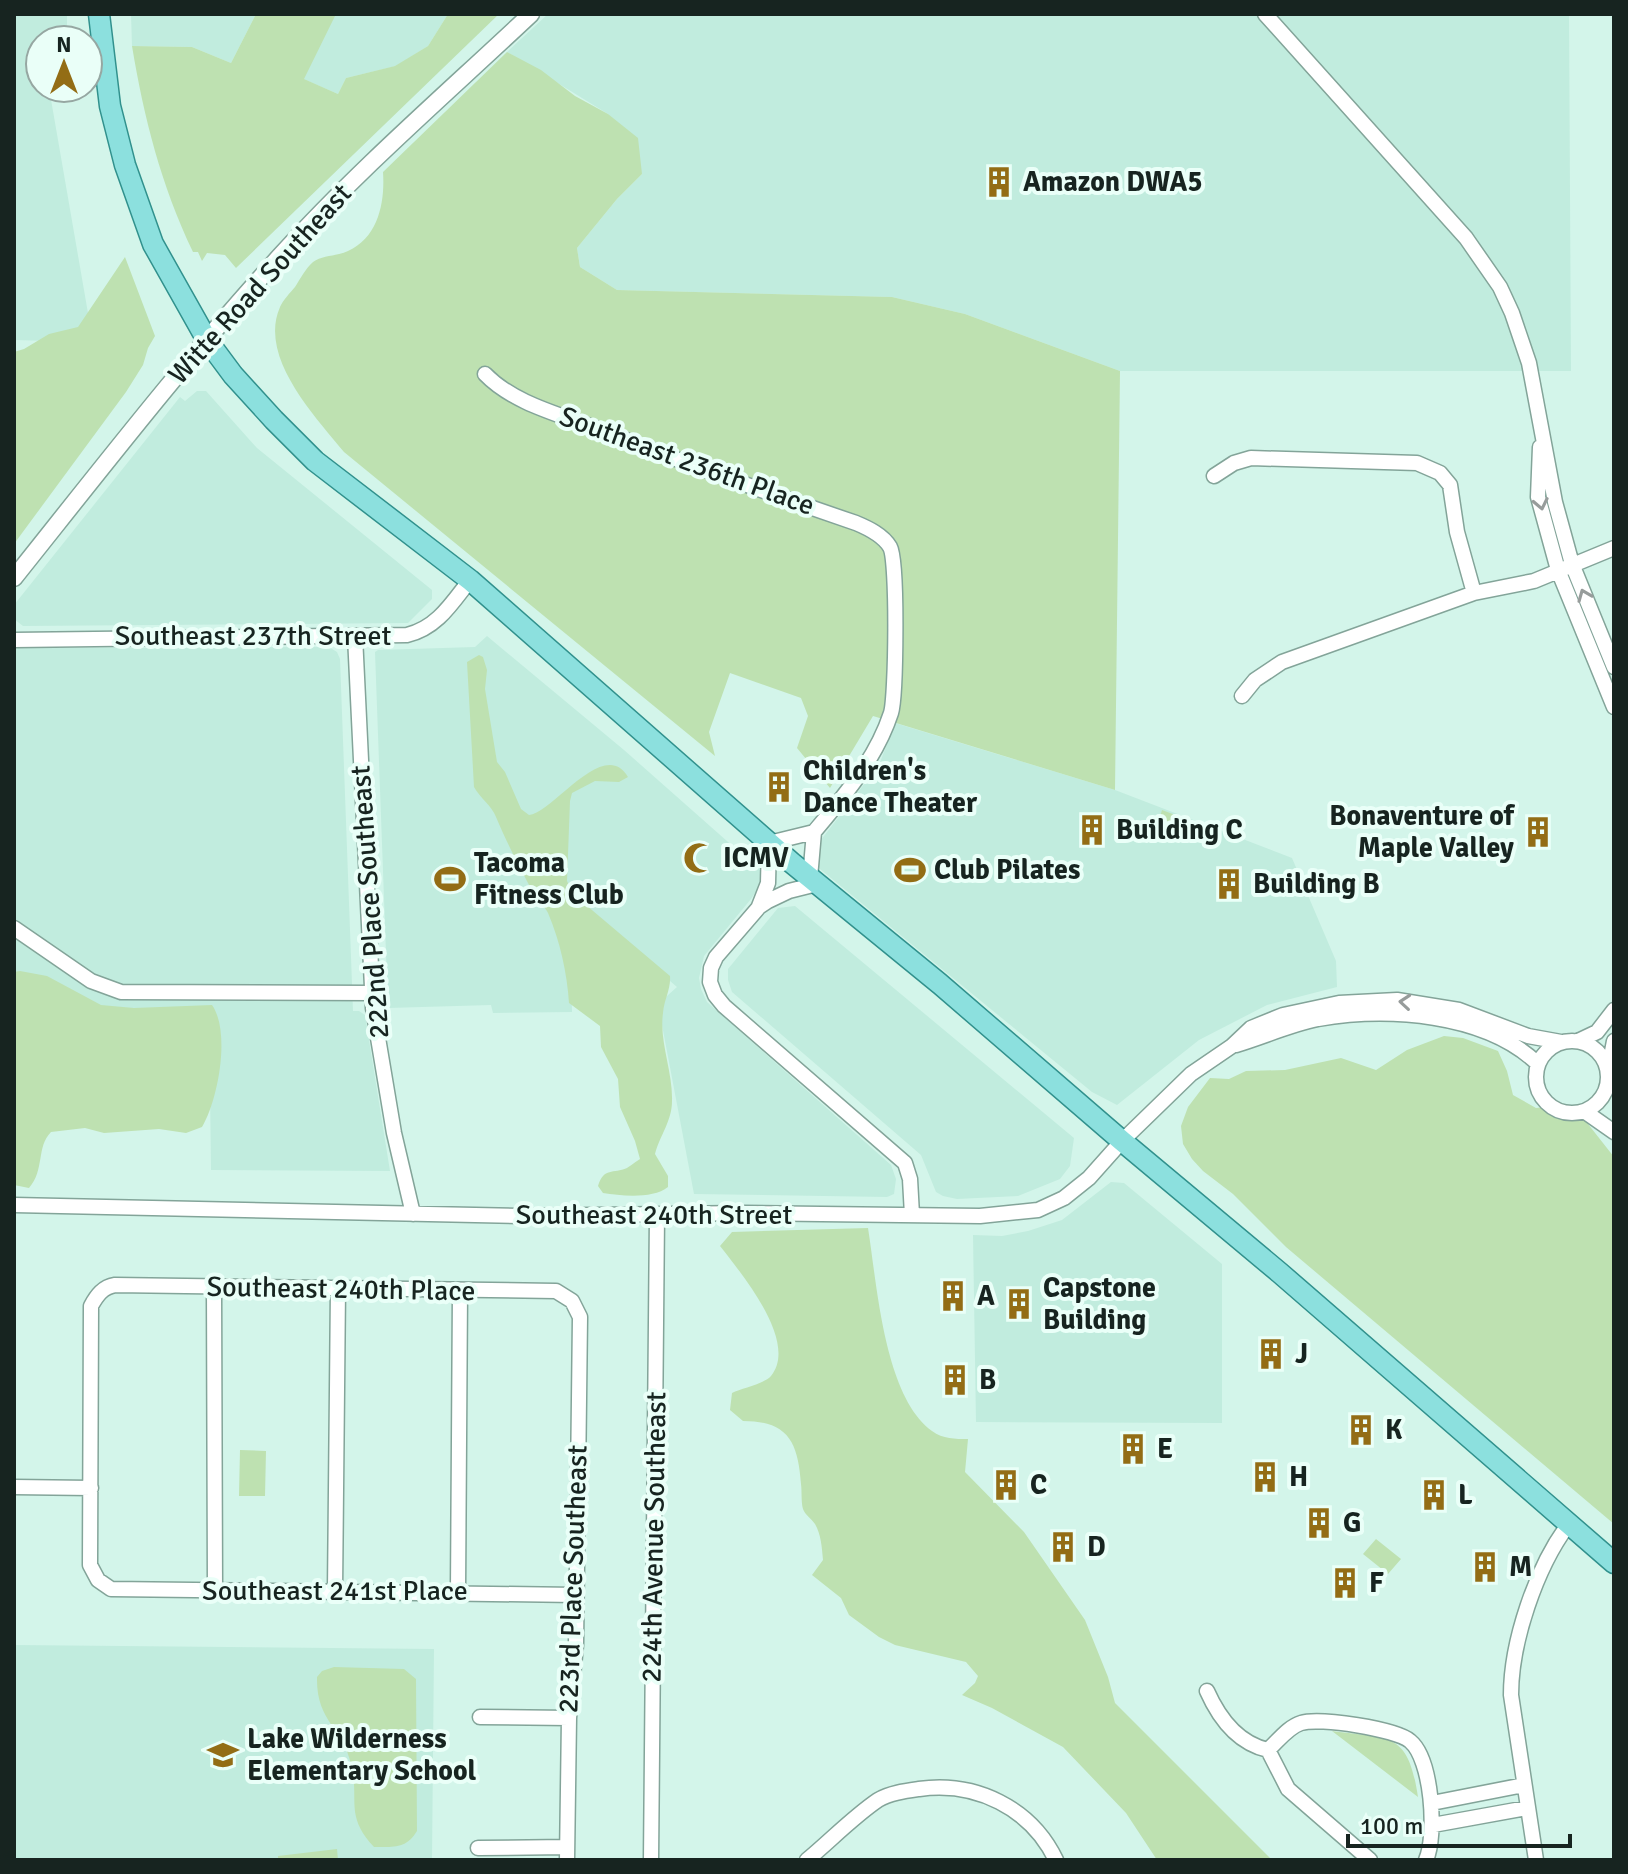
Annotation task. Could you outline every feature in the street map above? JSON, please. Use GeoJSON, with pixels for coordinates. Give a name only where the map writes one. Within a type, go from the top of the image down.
{"type":"FeatureCollection","features":[{"type":"Feature","properties":{"kind":"main road"},"geometry":{"type":"LineString","coordinates":[[99,14],[104,71],[125,165],[153,244],[207,340],[242,385],[315,461],[470,580],[813,881],[940,984],[1280,1273],[1614,1563]]}},
{"type":"Feature","properties":{"kind":"street","name":"Witte Road Southeast"},"geometry":{"type":"LineString","coordinates":[[14,578],[207,340],[281,254],[338,195],[531,14]]}},
{"type":"Feature","properties":{"kind":"street"},"geometry":{"type":"LineString","coordinates":[[1265,14],[1488,267],[1506,300],[1523,342],[1565,567],[1614,707]]}},
{"type":"Feature","properties":{"kind":"street","name":"Southeast 236th Place"},"geometry":{"type":"LineString","coordinates":[[485,374],[496,385],[525,401],[704,471],[856,523],[871,529],[889,546],[896,573],[892,710],[869,760],[814,832]]}},
{"type":"Feature","properties":{"kind":"street"},"geometry":{"type":"LineString","coordinates":[[1214,476],[1234,463],[1251,458],[1417,463],[1428,466],[1440,473],[1450,485],[1457,532],[1474,593]]}},
{"type":"Feature","properties":{"kind":"street"},"geometry":{"type":"LineString","coordinates":[[1242,696],[1255,680],[1282,662],[1474,593],[1519,586],[1614,548]]}},
{"type":"Feature","properties":{"kind":"street"},"geometry":{"type":"LineString","coordinates":[[1565,567],[1614,667]]}},
{"type":"Feature","properties":{"kind":"street","name":"Southeast 237th Street"},"geometry":{"type":"LineString","coordinates":[[14,640],[217,635],[407,635],[419,632],[442,616],[470,580]]}},
{"type":"Feature","properties":{"kind":"street","name":"222nd Place Southeast"},"geometry":{"type":"LineString","coordinates":[[355,636],[372,993],[394,1133],[413,1214]]}},
{"type":"Feature","properties":{"kind":"street"},"geometry":{"type":"LineString","coordinates":[[759,907],[813,881],[814,832],[769,843],[768,883],[759,907],[713,962],[710,982],[724,1006],[905,1163],[910,1179],[912,1215]]}},
{"type":"Feature","properties":{"kind":"street"},"geometry":{"type":"LineString","coordinates":[[14,928],[91,981],[121,992],[372,993]]}},
{"type":"Feature","properties":{"kind":"street","name":"Southeast 240th Street"},"geometry":{"type":"LineString","coordinates":[[14,1205],[413,1214],[980,1216],[1038,1210],[1077,1188],[1191,1074],[1232,1046],[1251,1028],[1283,1015],[1339,1003],[1397,1000],[1459,1010],[1528,1036],[1561,1042]]}},
{"type":"Feature","properties":{"kind":"street"},"geometry":{"type":"LineString","coordinates":[[1578,1041],[1597,1032],[1614,1010]]}},
{"type":"Feature","properties":{"kind":"street","name":"Southeast 240th Street"},"geometry":{"type":"LineString","coordinates":[[1232,1046],[1316,1020],[1394,1014],[1441,1020],[1489,1034],[1515,1044],[1538,1064]]}},
{"type":"Feature","properties":{"kind":"street"},"geometry":{"type":"LineString","coordinates":[[1584,1111],[1605,1091],[1614,1041]]}},
{"type":"Feature","properties":{"kind":"street"},"geometry":{"type":"LineString","coordinates":[[1607,1072],[1599,1054],[1587,1044],[1561,1042],[1546,1052],[1538,1064],[1537,1088],[1546,1102],[1560,1111],[1584,1111],[1614,1132]]}},
{"type":"Feature","properties":{"kind":"street"},"geometry":{"type":"LineString","coordinates":[[1605,1091],[1614,1105]]}},
{"type":"Feature","properties":{"kind":"street","name":"224th Avenue Southeast"},"geometry":{"type":"LineString","coordinates":[[651,1860],[657,1215]]}},
{"type":"Feature","properties":{"kind":"street","name":"Southeast 240th Place"},"geometry":{"type":"LineString","coordinates":[[91,1488],[91,1306],[107,1287],[556,1291],[572,1301]]}},
{"type":"Feature","properties":{"kind":"street"},"geometry":{"type":"LineString","coordinates":[[214,1287],[215,1591]]}},
{"type":"Feature","properties":{"kind":"street"},"geometry":{"type":"LineString","coordinates":[[335,1591],[338,1288]]}},
{"type":"Feature","properties":{"kind":"street"},"geometry":{"type":"LineString","coordinates":[[458,1591],[460,1291]]}},
{"type":"Feature","properties":{"kind":"street","name":"223rd Place Southeast"},"geometry":{"type":"LineString","coordinates":[[567,1854],[569,1718],[576,1645],[580,1317],[572,1301]]}},
{"type":"Feature","properties":{"kind":"street"},"geometry":{"type":"LineString","coordinates":[[14,1487],[91,1488]]}},
{"type":"Feature","properties":{"kind":"street","name":"Southeast 241st Place"},"geometry":{"type":"LineString","coordinates":[[91,1488],[90,1565],[98,1580],[111,1589],[458,1591],[576,1595]]}},
{"type":"Feature","properties":{"kind":"street"},"geometry":{"type":"LineString","coordinates":[[1536,1860],[1511,1695],[1512,1663],[1547,1557],[1568,1525]]}},
{"type":"Feature","properties":{"kind":"street"},"geometry":{"type":"LineString","coordinates":[[1207,1691],[1224,1723],[1252,1745],[1268,1750],[1288,1789],[1370,1860]]}},
{"type":"Feature","properties":{"kind":"street"},"geometry":{"type":"LineString","coordinates":[[480,1717],[569,1718]]}},
{"type":"Feature","properties":{"kind":"street"},"geometry":{"type":"LineString","coordinates":[[1268,1750],[1291,1728],[1313,1721],[1392,1732],[1411,1741],[1417,1750],[1432,1803],[1431,1845],[1426,1860]]}},
{"type":"Feature","properties":{"kind":"street"},"geometry":{"type":"LineString","coordinates":[[1432,1803],[1524,1785]]}},
{"type":"Feature","properties":{"kind":"street"},"geometry":{"type":"LineString","coordinates":[[807,1860],[879,1800],[908,1790],[931,1787],[967,1789],[995,1799],[1026,1820],[1044,1839],[1056,1860]]}},
{"type":"Feature","properties":{"kind":"street"},"geometry":{"type":"LineString","coordinates":[[1433,1825],[1527,1808]]}},
{"type":"Feature","properties":{"kind":"street"},"geometry":{"type":"LineString","coordinates":[[478,1848],[567,1854]]}},
{"type":"Feature","properties":{"kind":"shaded area"},"geometry":{"type":"Polygon","coordinates":[[[14,14],[67,14],[67,24],[24,24],[24,104],[52,104],[93,342],[14,340],[14,14]]]}},
{"type":"Feature","properties":{"kind":"shaded area"},"geometry":{"type":"Polygon","coordinates":[[[131,14],[256,14],[231,63],[192,47],[132,46],[131,14]]]}},
{"type":"Feature","properties":{"kind":"shaded area"},"geometry":{"type":"Polygon","coordinates":[[[331,14],[448,14],[428,46],[396,66],[346,78],[338,94],[301,78],[331,14]]]}},
{"type":"Feature","properties":{"kind":"shaded area"},"geometry":{"type":"Polygon","coordinates":[[[548,14],[1569,14],[1571,371],[1120,371],[965,314],[892,297],[617,290],[580,267],[577,248],[642,174],[608,114],[507,52],[548,14]]]}},
{"type":"Feature","properties":{"kind":"shaded area"},"geometry":{"type":"Polygon","coordinates":[[[197,391],[206,391],[257,448],[432,590],[432,599],[408,623],[23,626],[14,619],[14,605],[180,397],[185,401],[197,391]]]}},
{"type":"Feature","properties":{"kind":"shaded area"},"geometry":{"type":"Polygon","coordinates":[[[487,636],[624,750],[762,872],[759,887],[751,899],[704,956],[699,978],[701,989],[707,1002],[891,1165],[896,1179],[894,1194],[887,1197],[694,1194],[658,1004],[677,987],[563,889],[531,827],[571,960],[572,1012],[493,1013],[491,1005],[388,1008],[375,652],[475,647],[487,636]]]}},
{"type":"Feature","properties":{"kind":"shaded area"},"geometry":{"type":"Polygon","coordinates":[[[329,647],[337,652],[340,659],[353,1011],[365,1015],[390,1171],[211,1170],[209,1011],[14,1009],[14,648],[329,647]]]}},
{"type":"Feature","properties":{"kind":"shaded area"},"geometry":{"type":"Polygon","coordinates":[[[895,723],[1115,790],[1292,858],[1336,961],[1337,987],[1267,1005],[1199,1040],[1117,1105],[1092,1092],[815,865],[810,854],[879,765],[895,723]]]}},
{"type":"Feature","properties":{"kind":"shaded area"},"geometry":{"type":"Polygon","coordinates":[[[795,906],[1074,1138],[1070,1166],[1060,1179],[1018,1196],[957,1199],[943,1196],[936,1192],[921,1155],[732,992],[728,969],[778,908],[795,906]]]}},
{"type":"Feature","properties":{"kind":"shaded area"},"geometry":{"type":"Polygon","coordinates":[[[1111,1182],[1124,1183],[1222,1264],[1222,1423],[976,1422],[973,1235],[1002,1236],[1062,1220],[1111,1182]]]}},
{"type":"Feature","properties":{"kind":"shaded area","name":"Lake Wilderness Elementary School"},"geometry":{"type":"Polygon","coordinates":[[[14,1645],[434,1649],[432,1860],[14,1860],[14,1645]]]}},
{"type":"Feature","properties":{"kind":"green space"},"geometry":{"type":"Polygon","coordinates":[[[256,14],[336,14],[304,79],[338,94],[346,78],[395,66],[428,46],[448,14],[499,14],[236,268],[225,255],[207,253],[202,261],[198,252],[193,252],[155,151],[132,46],[192,47],[231,63],[256,14]]]}},
{"type":"Feature","properties":{"kind":"green space"},"geometry":{"type":"Polygon","coordinates":[[[507,52],[541,70],[575,96],[608,114],[638,138],[642,174],[577,248],[580,267],[617,290],[892,297],[965,314],[1120,371],[1115,790],[873,716],[830,788],[797,748],[808,716],[801,698],[730,673],[709,732],[715,756],[344,452],[305,403],[283,365],[275,326],[280,307],[313,262],[348,251],[367,237],[381,206],[383,172],[507,52]]]}},
{"type":"Feature","properties":{"kind":"green space"},"geometry":{"type":"Polygon","coordinates":[[[125,257],[155,336],[143,365],[126,392],[14,544],[14,352],[49,334],[78,327],[125,257]]]}},
{"type":"Feature","properties":{"kind":"green space"},"geometry":{"type":"Polygon","coordinates":[[[479,655],[483,657],[487,670],[485,689],[497,762],[505,772],[521,809],[529,815],[539,811],[578,780],[606,766],[618,767],[628,777],[619,782],[595,781],[572,793],[567,881],[573,894],[670,976],[662,1024],[672,1090],[671,1108],[655,1154],[668,1176],[668,1187],[662,1191],[637,1196],[611,1194],[603,1193],[598,1186],[606,1174],[627,1168],[640,1159],[620,1107],[618,1079],[601,1047],[600,1026],[569,1003],[562,957],[548,913],[526,879],[494,813],[474,787],[467,662],[479,655]]]}},
{"type":"Feature","properties":{"kind":"green space"},"geometry":{"type":"Polygon","coordinates":[[[1162,810],[1186,819],[1181,832],[1158,823],[1162,810]]]}},
{"type":"Feature","properties":{"kind":"green space"},"geometry":{"type":"Polygon","coordinates":[[[14,972],[47,976],[101,1005],[134,1008],[212,1005],[221,1032],[220,1066],[213,1100],[202,1127],[186,1133],[159,1129],[104,1133],[85,1128],[51,1132],[43,1145],[34,1181],[29,1188],[14,1185],[14,972]]]}},
{"type":"Feature","properties":{"kind":"green space"},"geometry":{"type":"Polygon","coordinates":[[[1444,1036],[1463,1038],[1498,1051],[1513,1095],[1536,1108],[1565,1105],[1577,1110],[1614,1157],[1614,1524],[1286,1247],[1233,1194],[1203,1171],[1183,1144],[1181,1126],[1188,1107],[1210,1078],[1229,1079],[1246,1071],[1285,1070],[1341,1058],[1376,1070],[1407,1050],[1444,1036]]]}},
{"type":"Feature","properties":{"kind":"green space"},"geometry":{"type":"Polygon","coordinates":[[[868,1228],[885,1337],[903,1392],[916,1415],[936,1434],[968,1439],[965,1472],[1024,1532],[1085,1620],[1115,1703],[1272,1860],[1157,1860],[1126,1813],[1063,1747],[962,1695],[978,1676],[966,1662],[895,1645],[879,1637],[849,1615],[841,1598],[812,1575],[823,1560],[822,1546],[815,1524],[803,1509],[793,1446],[780,1430],[771,1425],[743,1421],[730,1410],[732,1393],[771,1376],[778,1362],[778,1345],[764,1308],[720,1246],[732,1232],[868,1228]]]}},
{"type":"Feature","properties":{"kind":"green space"},"geometry":{"type":"Polygon","coordinates":[[[240,1450],[266,1451],[265,1496],[239,1496],[240,1450]]]}},
{"type":"Feature","properties":{"kind":"green space"},"geometry":{"type":"Polygon","coordinates":[[[1376,1539],[1401,1559],[1388,1574],[1363,1554],[1376,1539]]]}},
{"type":"Feature","properties":{"kind":"green space"},"geometry":{"type":"Polygon","coordinates":[[[334,1667],[404,1669],[416,1679],[417,1831],[404,1844],[374,1847],[359,1826],[351,1764],[342,1741],[325,1715],[318,1692],[317,1677],[322,1671],[334,1667]]]}},
{"type":"Feature","properties":{"kind":"green space"},"geometry":{"type":"Polygon","coordinates":[[[1332,1731],[1369,1735],[1393,1742],[1409,1760],[1418,1797],[1332,1731]]]}},
{"type":"Feature","properties":{"kind":"green space"},"geometry":{"type":"Polygon","coordinates":[[[337,1849],[338,1860],[278,1860],[278,1856],[337,1849]]]}},
{"type":"Feature","properties":{"kind":"place","name":"Amazon DWA5"},"geometry":{"type":"Point","coordinates":[999,182]}},
{"type":"Feature","properties":{"kind":"place","name":"Children's Dance Theater"},"geometry":{"type":"Point","coordinates":[779,787]}},
{"type":"Feature","properties":{"kind":"place","name":"Building C"},"geometry":{"type":"Point","coordinates":[1092,830]}},
{"type":"Feature","properties":{"kind":"place","name":"Bonaventure of Maple Valley"},"geometry":{"type":"Point","coordinates":[1538,832]}},
{"type":"Feature","properties":{"kind":"place","name":"ICMV"},"geometry":{"type":"Point","coordinates":[699,858]}},
{"type":"Feature","properties":{"kind":"place","name":"Club Pilates"},"geometry":{"type":"Point","coordinates":[910,870]}},
{"type":"Feature","properties":{"kind":"place","name":"Tacoma Fitness Club"},"geometry":{"type":"Point","coordinates":[450,879]}},
{"type":"Feature","properties":{"kind":"place","name":"Building B"},"geometry":{"type":"Point","coordinates":[1229,884]}},
{"type":"Feature","properties":{"kind":"place","name":"A"},"geometry":{"type":"Point","coordinates":[953,1296]}},
{"type":"Feature","properties":{"kind":"place","name":"Capstone Building"},"geometry":{"type":"Point","coordinates":[1019,1304]}},
{"type":"Feature","properties":{"kind":"place","name":"J"},"geometry":{"type":"Point","coordinates":[1271,1354]}},
{"type":"Feature","properties":{"kind":"place","name":"B"},"geometry":{"type":"Point","coordinates":[955,1380]}},
{"type":"Feature","properties":{"kind":"place","name":"K"},"geometry":{"type":"Point","coordinates":[1361,1430]}},
{"type":"Feature","properties":{"kind":"place","name":"E"},"geometry":{"type":"Point","coordinates":[1133,1449]}},
{"type":"Feature","properties":{"kind":"place","name":"H"},"geometry":{"type":"Point","coordinates":[1265,1477]}},
{"type":"Feature","properties":{"kind":"place","name":"C"},"geometry":{"type":"Point","coordinates":[1006,1485]}},
{"type":"Feature","properties":{"kind":"place","name":"L"},"geometry":{"type":"Point","coordinates":[1434,1495]}},
{"type":"Feature","properties":{"kind":"place","name":"G"},"geometry":{"type":"Point","coordinates":[1319,1523]}},
{"type":"Feature","properties":{"kind":"place","name":"D"},"geometry":{"type":"Point","coordinates":[1063,1547]}},
{"type":"Feature","properties":{"kind":"place","name":"M"},"geometry":{"type":"Point","coordinates":[1485,1567]}},
{"type":"Feature","properties":{"kind":"place","name":"F"},"geometry":{"type":"Point","coordinates":[1345,1583]}},
{"type":"Feature","properties":{"kind":"place","name":"Lake Wilderness Elementary School"},"geometry":{"type":"Point","coordinates":[223,1755]}}]}
